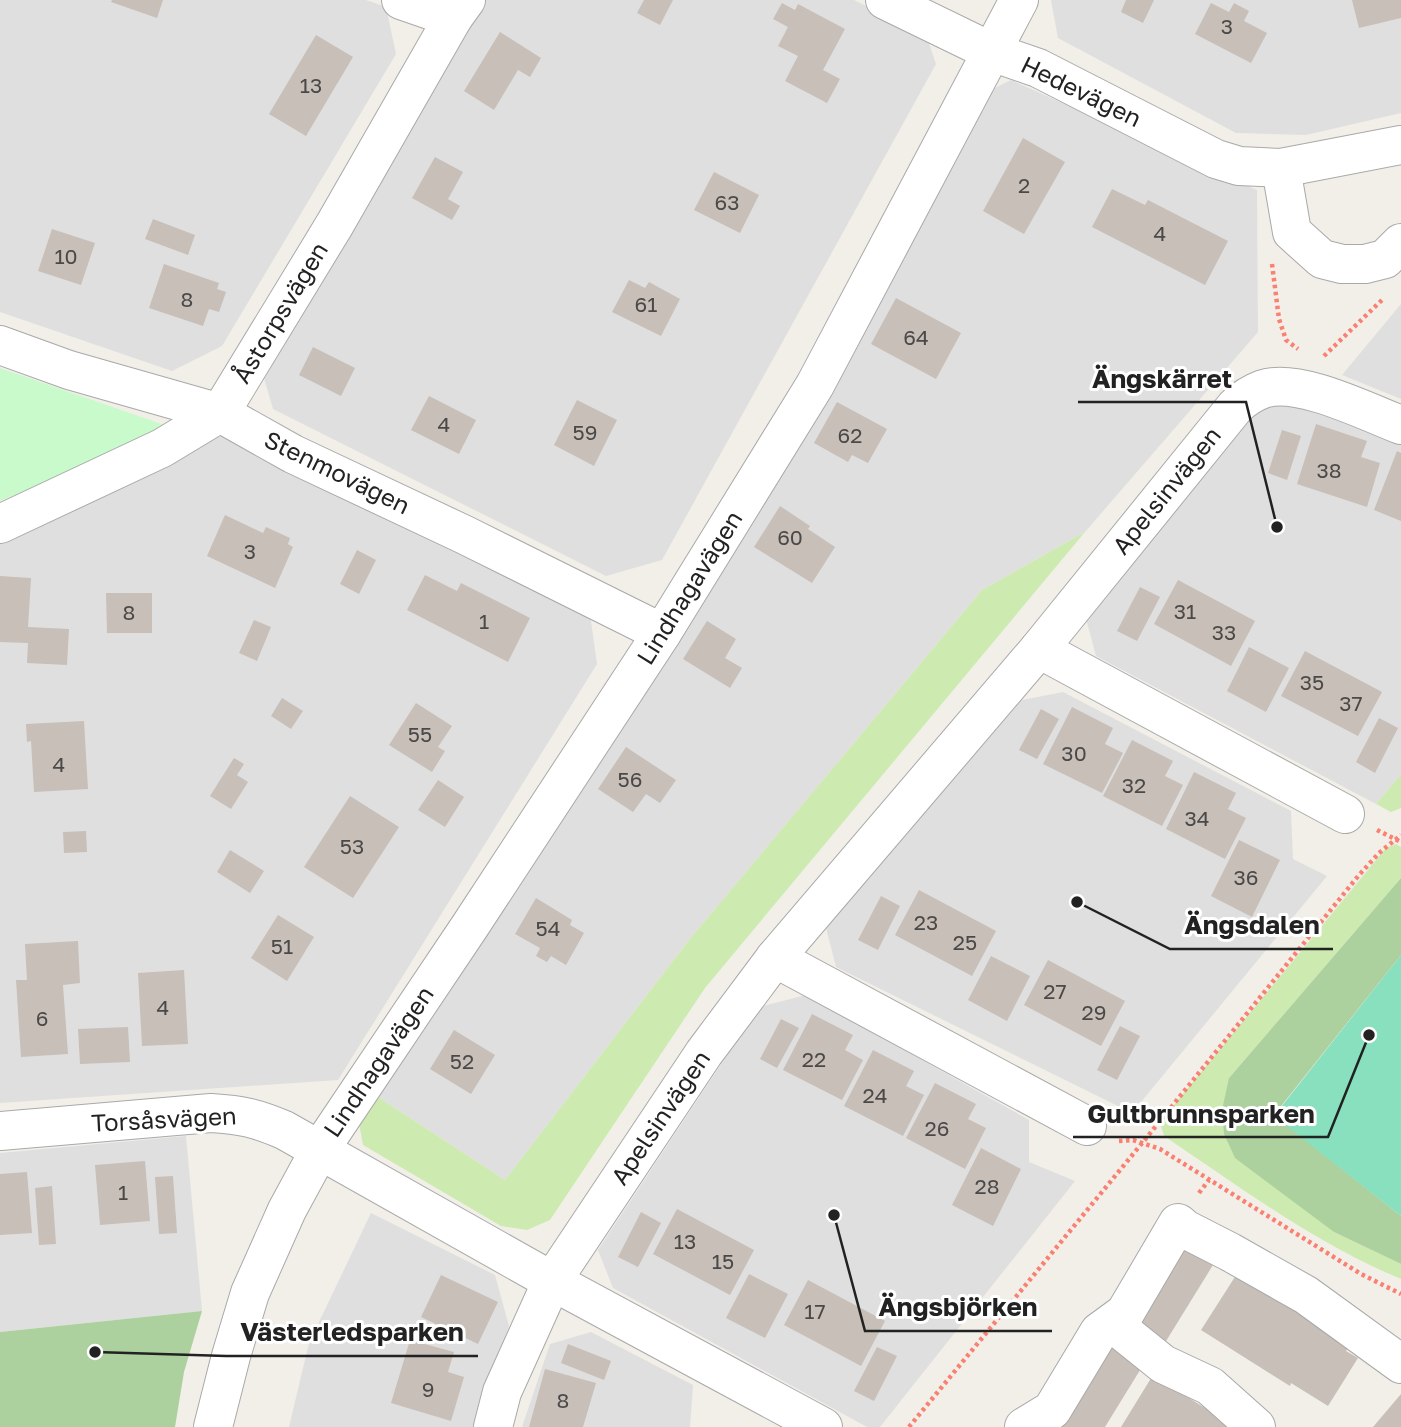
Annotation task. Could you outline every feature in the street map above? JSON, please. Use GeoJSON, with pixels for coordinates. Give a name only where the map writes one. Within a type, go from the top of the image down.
{"type":"FeatureCollection","features":[{"type":"Feature","properties":{"kind":"street"},"geometry":{"type":"LineString","coordinates":[[401,0],[460,9]]}},
{"type":"Feature","properties":{"kind":"street","name":"Hedevägen"},"geometry":{"type":"LineString","coordinates":[[885,0],[992,52],[1038,68],[1216,159],[1239,166],[1282,168],[1401,145]]}},
{"type":"Feature","properties":{"kind":"street","name":"Lindhagavägen"},"geometry":{"type":"LineString","coordinates":[[213,1427],[230,1356],[250,1293],[287,1210],[319,1151],[662,632],[816,385],[1019,0]]}},
{"type":"Feature","properties":{"kind":"street","name":"Åstorpsvägen"},"geometry":{"type":"LineString","coordinates":[[0,524],[162,449],[220,414],[460,9]]}},
{"type":"Feature","properties":{"kind":"street"},"geometry":{"type":"LineString","coordinates":[[1282,168],[1292,232],[1322,259],[1342,264],[1365,264],[1385,259],[1401,243]]}},
{"type":"Feature","properties":{"kind":"street","name":"Stenmovägen"},"geometry":{"type":"LineString","coordinates":[[0,345],[69,370],[220,414],[293,454],[662,632]]}},
{"type":"Feature","properties":{"kind":"street","name":"Apelsinvägen"},"geometry":{"type":"LineString","coordinates":[[493,1427],[502,1392],[552,1281],[704,1053],[775,958],[1039,649],[1235,407],[1246,397],[1265,388],[1286,387],[1313,378],[1328,396],[1401,425]]}},
{"type":"Feature","properties":{"kind":"street"},"geometry":{"type":"LineString","coordinates":[[1039,649],[1345,814]]}},
{"type":"Feature","properties":{"kind":"street"},"geometry":{"type":"LineString","coordinates":[[775,958],[1087,1126]]}},
{"type":"Feature","properties":{"kind":"street","name":"Torsåsvägen"},"geometry":{"type":"LineString","coordinates":[[0,1131],[211,1113],[243,1115],[284,1130],[319,1151]]}},
{"type":"Feature","properties":{"kind":"street"},"geometry":{"type":"LineString","coordinates":[[319,1151],[552,1281],[823,1427]]}},
{"type":"Feature","properties":{"kind":"street"},"geometry":{"type":"LineString","coordinates":[[1024,1427],[1052,1410],[1099,1332],[1125,1313],[1178,1223],[1306,1295],[1401,1364]]}},
{"type":"Feature","properties":{"kind":"street"},"geometry":{"type":"LineString","coordinates":[[1112,1323],[1163,1364],[1210,1386],[1256,1427]]}},
{"type":"Feature","properties":{"kind":"path"},"geometry":{"type":"LineString","coordinates":[[1271,256],[1279,319],[1286,340],[1313,378],[1322,359],[1387,296]]}},
{"type":"Feature","properties":{"kind":"path"},"geometry":{"type":"LineString","coordinates":[[909,1427],[1359,875],[1379,853],[1401,835]]}},
{"type":"Feature","properties":{"kind":"path"},"geometry":{"type":"LineString","coordinates":[[1087,1126],[1120,1142],[1133,1140],[1160,1149],[1361,1274],[1401,1294]]}},
{"type":"Feature","properties":{"kind":"shaded area"},"geometry":{"type":"Polygon","coordinates":[[[0,0],[366,0],[386,7],[396,54],[222,346],[172,371],[0,312],[0,0]]]}},
{"type":"Feature","properties":{"kind":"shaded area"},"geometry":{"type":"Polygon","coordinates":[[[482,0],[854,0],[926,35],[936,64],[662,560],[606,576],[273,409],[261,368],[482,0]]]}},
{"type":"Feature","properties":{"kind":"shaded area"},"geometry":{"type":"Polygon","coordinates":[[[1051,0],[1401,0],[1401,113],[1306,135],[1236,133],[1058,38],[1051,0]]]}},
{"type":"Feature","properties":{"kind":"shaded area"},"geometry":{"type":"Polygon","coordinates":[[[1011,80],[1257,190],[1258,332],[1085,532],[982,590],[689,940],[505,1180],[378,1097],[981,95],[1011,80]]]}},
{"type":"Feature","properties":{"kind":"shaded area"},"geometry":{"type":"Polygon","coordinates":[[[1401,304],[1401,399],[1342,375],[1401,304]]]}},
{"type":"Feature","properties":{"kind":"shaded area"},"geometry":{"type":"Polygon","coordinates":[[[1286,403],[1324,411],[1401,440],[1401,774],[1376,804],[1096,656],[1085,615],[1243,410],[1286,403]]]}},
{"type":"Feature","properties":{"kind":"shaded area"},"geometry":{"type":"Polygon","coordinates":[[[205,437],[229,437],[590,614],[597,664],[338,1080],[0,1103],[0,535],[205,437]]]}},
{"type":"Feature","properties":{"kind":"shaded area"},"geometry":{"type":"Polygon","coordinates":[[[1063,692],[1291,811],[1293,859],[1327,876],[1132,1113],[836,967],[826,928],[1017,701],[1063,692]]]}},
{"type":"Feature","properties":{"kind":"shaded area"},"geometry":{"type":"Polygon","coordinates":[[[806,995],[1029,1120],[1029,1162],[1075,1181],[880,1427],[867,1427],[613,1288],[598,1250],[759,1007],[806,995]]]}},
{"type":"Feature","properties":{"kind":"shaded area"},"geometry":{"type":"Polygon","coordinates":[[[186,1136],[202,1311],[0,1332],[0,1153],[186,1136]]]}},
{"type":"Feature","properties":{"kind":"shaded area"},"geometry":{"type":"Polygon","coordinates":[[[371,1213],[495,1275],[509,1326],[474,1427],[289,1427],[309,1343],[371,1213]]]}},
{"type":"Feature","properties":{"kind":"shaded area"},"geometry":{"type":"Polygon","coordinates":[[[591,1332],[693,1385],[690,1427],[522,1427],[550,1344],[591,1332]]]}},
{"type":"Feature","properties":{"kind":"green space"},"geometry":{"type":"Polygon","coordinates":[[[0,368],[176,429],[0,501],[0,368]]]}},
{"type":"Feature","properties":{"kind":"green space"},"geometry":{"type":"Polygon","coordinates":[[[1085,532],[705,988],[550,1220],[527,1230],[501,1226],[363,1145],[358,1118],[378,1097],[505,1180],[689,940],[982,590],[1085,532]]]}},
{"type":"Feature","properties":{"kind":"green space"},"geometry":{"type":"Polygon","coordinates":[[[1401,774],[1401,808],[1391,812],[1376,804],[1401,774]]]}},
{"type":"Feature","properties":{"kind":"green space"},"geometry":{"type":"Polygon","coordinates":[[[1396,844],[1401,847],[1401,878],[1229,1078],[1334,1232],[1401,1264],[1401,1279],[1339,1249],[1279,1214],[1164,1136],[1160,1122],[1386,848],[1396,844]]]}},
{"type":"Feature","properties":{"kind":"green space"},"geometry":{"type":"Polygon","coordinates":[[[1401,878],[1401,955],[1274,1115],[1401,1216],[1401,1264],[1334,1232],[1235,1158],[1224,1134],[1222,1110],[1229,1078],[1401,878]]]}},
{"type":"Feature","properties":{"kind":"green space"},"geometry":{"type":"Polygon","coordinates":[[[1401,955],[1401,1216],[1274,1116],[1401,955]]]}},
{"type":"Feature","properties":{"kind":"green space"},"geometry":{"type":"Polygon","coordinates":[[[202,1311],[184,1372],[175,1427],[0,1427],[0,1332],[202,1311]]]}},
{"type":"Feature","properties":{"kind":"building"},"geometry":{"type":"Polygon","coordinates":[[[163,0],[157,18],[111,2],[163,0]]]}},
{"type":"Feature","properties":{"kind":"building"},"geometry":{"type":"Polygon","coordinates":[[[644,0],[673,0],[660,25],[637,13],[644,0]]]}},
{"type":"Feature","properties":{"kind":"building"},"geometry":{"type":"Polygon","coordinates":[[[1126,0],[1154,0],[1143,23],[1121,12],[1126,0]]]}},
{"type":"Feature","properties":{"kind":"building"},"geometry":{"type":"Polygon","coordinates":[[[1352,0],[1401,0],[1401,18],[1359,28],[1352,0]]]}},
{"type":"Feature","properties":{"kind":"building"},"geometry":{"type":"Polygon","coordinates":[[[782,3],[795,10],[798,4],[845,29],[823,70],[840,79],[827,103],[785,81],[798,56],[778,46],[788,27],[773,19],[782,3]]]}},
{"type":"Feature","properties":{"kind":"building"},"geometry":{"type":"Polygon","coordinates":[[[1211,3],[1229,12],[1234,3],[1249,11],[1244,21],[1267,33],[1251,63],[1195,34],[1211,3]]]}},
{"type":"Feature","properties":{"kind":"building"},"geometry":{"type":"Polygon","coordinates":[[[500,32],[541,58],[530,77],[518,70],[494,110],[464,91],[500,32]]]}},
{"type":"Feature","properties":{"kind":"building"},"geometry":{"type":"Polygon","coordinates":[[[316,35],[353,57],[306,136],[269,114],[316,35]]]}},
{"type":"Feature","properties":{"kind":"building"},"geometry":{"type":"Polygon","coordinates":[[[1023,138],[1065,162],[1024,234],[983,211],[1023,138]]]}},
{"type":"Feature","properties":{"kind":"building"},"geometry":{"type":"Polygon","coordinates":[[[435,157],[463,172],[448,199],[460,206],[452,220],[412,198],[435,157]]]}},
{"type":"Feature","properties":{"kind":"building"},"geometry":{"type":"Polygon","coordinates":[[[714,172],[759,195],[740,233],[694,210],[714,172]]]}},
{"type":"Feature","properties":{"kind":"building"},"geometry":{"type":"Polygon","coordinates":[[[1112,189],[1145,205],[1148,200],[1228,241],[1205,285],[1092,227],[1112,189]]]}},
{"type":"Feature","properties":{"kind":"building"},"geometry":{"type":"Polygon","coordinates":[[[153,219],[195,235],[188,255],[145,239],[153,219]]]}},
{"type":"Feature","properties":{"kind":"building"},"geometry":{"type":"Polygon","coordinates":[[[52,229],[95,243],[81,285],[38,271],[52,229]]]}},
{"type":"Feature","properties":{"kind":"building"},"geometry":{"type":"Polygon","coordinates":[[[164,264],[219,283],[217,289],[226,292],[219,312],[209,309],[203,326],[149,308],[164,264]]]}},
{"type":"Feature","properties":{"kind":"building"},"geometry":{"type":"Polygon","coordinates":[[[629,280],[645,288],[649,282],[680,299],[661,336],[612,312],[629,280]]]}},
{"type":"Feature","properties":{"kind":"building"},"geometry":{"type":"Polygon","coordinates":[[[896,298],[961,333],[936,379],[871,344],[896,298]]]}},
{"type":"Feature","properties":{"kind":"building"},"geometry":{"type":"Polygon","coordinates":[[[313,347],[355,368],[341,396],[299,375],[313,347]]]}},
{"type":"Feature","properties":{"kind":"building"},"geometry":{"type":"Polygon","coordinates":[[[429,396],[476,420],[459,454],[411,430],[429,396]]]}},
{"type":"Feature","properties":{"kind":"building"},"geometry":{"type":"Polygon","coordinates":[[[577,400],[617,420],[594,466],[554,445],[577,400]]]}},
{"type":"Feature","properties":{"kind":"building"},"geometry":{"type":"Polygon","coordinates":[[[837,402],[887,429],[868,463],[852,455],[848,462],[814,443],[837,402]]]}},
{"type":"Feature","properties":{"kind":"building"},"geometry":{"type":"Polygon","coordinates":[[[1316,424],[1367,441],[1361,457],[1380,463],[1367,507],[1297,484],[1316,424]]]}},
{"type":"Feature","properties":{"kind":"building"},"geometry":{"type":"Polygon","coordinates":[[[1282,430],[1301,436],[1287,480],[1268,473],[1282,430]]]}},
{"type":"Feature","properties":{"kind":"building"},"geometry":{"type":"Polygon","coordinates":[[[1397,451],[1401,453],[1401,521],[1374,510],[1397,451]]]}},
{"type":"Feature","properties":{"kind":"building"},"geometry":{"type":"Polygon","coordinates":[[[780,506],[835,547],[812,583],[754,547],[780,506]]]}},
{"type":"Feature","properties":{"kind":"building"},"geometry":{"type":"Polygon","coordinates":[[[225,515],[263,533],[266,527],[290,538],[288,544],[293,547],[275,588],[207,556],[225,515]]]}},
{"type":"Feature","properties":{"kind":"building"},"geometry":{"type":"Polygon","coordinates":[[[357,550],[376,560],[359,594],[340,584],[357,550]]]}},
{"type":"Feature","properties":{"kind":"building"},"geometry":{"type":"Polygon","coordinates":[[[425,575],[457,591],[461,583],[530,618],[508,662],[407,610],[425,575]]]}},
{"type":"Feature","properties":{"kind":"building"},"geometry":{"type":"Polygon","coordinates":[[[0,576],[31,578],[28,627],[69,629],[67,665],[27,663],[28,643],[0,642],[0,576]]]}},
{"type":"Feature","properties":{"kind":"building"},"geometry":{"type":"Polygon","coordinates":[[[1178,580],[1255,621],[1231,666],[1154,624],[1178,580]]]}},
{"type":"Feature","properties":{"kind":"building"},"geometry":{"type":"Polygon","coordinates":[[[1140,587],[1160,597],[1137,641],[1117,631],[1140,587]]]}},
{"type":"Feature","properties":{"kind":"building"},"geometry":{"type":"Polygon","coordinates":[[[106,593],[152,593],[152,633],[107,633],[106,593]]]}},
{"type":"Feature","properties":{"kind":"building"},"geometry":{"type":"Polygon","coordinates":[[[254,620],[271,627],[257,661],[239,653],[254,620]]]}},
{"type":"Feature","properties":{"kind":"building"},"geometry":{"type":"Polygon","coordinates":[[[707,621],[736,639],[725,658],[742,668],[730,688],[683,659],[707,621]]]}},
{"type":"Feature","properties":{"kind":"building"},"geometry":{"type":"Polygon","coordinates":[[[1249,647],[1289,668],[1266,712],[1227,691],[1249,647]]]}},
{"type":"Feature","properties":{"kind":"building"},"geometry":{"type":"Polygon","coordinates":[[[1305,651],[1382,692],[1358,736],[1281,696],[1305,651]]]}},
{"type":"Feature","properties":{"kind":"building"},"geometry":{"type":"Polygon","coordinates":[[[282,698],[303,711],[291,729],[271,716],[282,698]]]}},
{"type":"Feature","properties":{"kind":"building"},"geometry":{"type":"Polygon","coordinates":[[[416,703],[452,726],[438,747],[445,751],[432,772],[389,745],[416,703]]]}},
{"type":"Feature","properties":{"kind":"building"},"geometry":{"type":"Polygon","coordinates":[[[1072,707],[1113,728],[1105,744],[1123,753],[1102,793],[1043,764],[1072,707]]]}},
{"type":"Feature","properties":{"kind":"building"},"geometry":{"type":"Polygon","coordinates":[[[1041,709],[1059,719],[1037,759],[1019,750],[1041,709]]]}},
{"type":"Feature","properties":{"kind":"building"},"geometry":{"type":"Polygon","coordinates":[[[1379,718],[1398,728],[1375,773],[1356,762],[1379,718]]]}},
{"type":"Feature","properties":{"kind":"building"},"geometry":{"type":"Polygon","coordinates":[[[84,721],[88,789],[34,792],[31,741],[27,742],[26,724],[84,721]]]}},
{"type":"Feature","properties":{"kind":"building"},"geometry":{"type":"Polygon","coordinates":[[[1132,740],[1173,761],[1165,776],[1183,785],[1162,826],[1103,796],[1132,740]]]}},
{"type":"Feature","properties":{"kind":"building"},"geometry":{"type":"Polygon","coordinates":[[[626,747],[676,780],[660,803],[646,794],[633,812],[598,789],[626,747]]]}},
{"type":"Feature","properties":{"kind":"building"},"geometry":{"type":"Polygon","coordinates":[[[234,758],[244,764],[237,775],[248,782],[231,809],[210,796],[234,758]]]}},
{"type":"Feature","properties":{"kind":"building"},"geometry":{"type":"Polygon","coordinates":[[[1194,772],[1236,793],[1228,809],[1246,818],[1225,859],[1166,829],[1194,772]]]}},
{"type":"Feature","properties":{"kind":"building"},"geometry":{"type":"Polygon","coordinates":[[[438,780],[464,797],[445,827],[418,810],[438,780]]]}},
{"type":"Feature","properties":{"kind":"building"},"geometry":{"type":"Polygon","coordinates":[[[350,796],[399,827],[353,898],[304,867],[350,796]]]}},
{"type":"Feature","properties":{"kind":"building"},"geometry":{"type":"Polygon","coordinates":[[[86,831],[87,852],[64,853],[63,832],[86,831]]]}},
{"type":"Feature","properties":{"kind":"building"},"geometry":{"type":"Polygon","coordinates":[[[1239,840],[1280,860],[1252,917],[1211,896],[1239,840]]]}},
{"type":"Feature","properties":{"kind":"building"},"geometry":{"type":"Polygon","coordinates":[[[230,850],[264,871],[250,893],[217,872],[230,850]]]}},
{"type":"Feature","properties":{"kind":"building"},"geometry":{"type":"Polygon","coordinates":[[[919,890],[996,931],[972,976],[895,935],[919,890]]]}},
{"type":"Feature","properties":{"kind":"building"},"geometry":{"type":"Polygon","coordinates":[[[881,896],[900,906],[878,950],[858,940],[881,896]]]}},
{"type":"Feature","properties":{"kind":"building"},"geometry":{"type":"Polygon","coordinates":[[[536,898],[572,920],[570,925],[584,933],[566,965],[551,956],[547,962],[536,956],[540,948],[515,934],[536,898]]]}},
{"type":"Feature","properties":{"kind":"building"},"geometry":{"type":"Polygon","coordinates":[[[278,915],[314,937],[287,981],[251,958],[278,915]]]}},
{"type":"Feature","properties":{"kind":"building"},"geometry":{"type":"Polygon","coordinates":[[[78,941],[80,983],[63,985],[68,1054],[21,1057],[16,980],[27,980],[25,944],[78,941]]]}},
{"type":"Feature","properties":{"kind":"building"},"geometry":{"type":"Polygon","coordinates":[[[991,956],[1030,976],[1007,1021],[968,1000],[991,956]]]}},
{"type":"Feature","properties":{"kind":"building"},"geometry":{"type":"Polygon","coordinates":[[[1048,960],[1125,1001],[1101,1046],[1024,1005],[1048,960]]]}},
{"type":"Feature","properties":{"kind":"building"},"geometry":{"type":"Polygon","coordinates":[[[184,970],[188,1044],[142,1046],[138,973],[184,970]]]}},
{"type":"Feature","properties":{"kind":"building"},"geometry":{"type":"Polygon","coordinates":[[[812,1014],[853,1035],[845,1050],[863,1060],[842,1100],[783,1070],[812,1014]]]}},
{"type":"Feature","properties":{"kind":"building"},"geometry":{"type":"Polygon","coordinates":[[[781,1019],[799,1028],[777,1068],[760,1059],[781,1019]]]}},
{"type":"Feature","properties":{"kind":"building"},"geometry":{"type":"Polygon","coordinates":[[[1120,1026],[1140,1036],[1117,1080],[1097,1070],[1120,1026]]]}},
{"type":"Feature","properties":{"kind":"building"},"geometry":{"type":"Polygon","coordinates":[[[128,1027],[130,1062],[80,1064],[78,1029],[128,1027]]]}},
{"type":"Feature","properties":{"kind":"building"},"geometry":{"type":"Polygon","coordinates":[[[454,1030],[495,1055],[471,1094],[430,1069],[454,1030]]]}},
{"type":"Feature","properties":{"kind":"building"},"geometry":{"type":"Polygon","coordinates":[[[873,1050],[914,1071],[906,1086],[924,1095],[903,1136],[844,1106],[873,1050]]]}},
{"type":"Feature","properties":{"kind":"building"},"geometry":{"type":"Polygon","coordinates":[[[935,1083],[976,1104],[968,1119],[986,1128],[965,1169],[906,1138],[935,1083]]]}},
{"type":"Feature","properties":{"kind":"building"},"geometry":{"type":"Polygon","coordinates":[[[981,1148],[1021,1169],[993,1226],[952,1205],[981,1148]]]}},
{"type":"Feature","properties":{"kind":"building"},"geometry":{"type":"Polygon","coordinates":[[[145,1161],[150,1221],[100,1225],[95,1165],[145,1161]]]}},
{"type":"Feature","properties":{"kind":"building"},"geometry":{"type":"Polygon","coordinates":[[[27,1172],[32,1233],[0,1235],[0,1174],[27,1172]]]}},
{"type":"Feature","properties":{"kind":"building"},"geometry":{"type":"Polygon","coordinates":[[[173,1176],[177,1233],[159,1234],[155,1177],[173,1176]]]}},
{"type":"Feature","properties":{"kind":"building"},"geometry":{"type":"Polygon","coordinates":[[[52,1186],[56,1244],[39,1245],[35,1188],[52,1186]]]}},
{"type":"Feature","properties":{"kind":"building"},"geometry":{"type":"Polygon","coordinates":[[[677,1209],[754,1250],[730,1295],[653,1254],[677,1209]]]}},
{"type":"Feature","properties":{"kind":"building"},"geometry":{"type":"Polygon","coordinates":[[[641,1212],[661,1223],[638,1267],[618,1257],[641,1212]]]}},
{"type":"Feature","properties":{"kind":"building"},"geometry":{"type":"Polygon","coordinates":[[[1175,1242],[1213,1265],[1163,1346],[1125,1323],[1175,1242]]]}},
{"type":"Feature","properties":{"kind":"building"},"geometry":{"type":"Polygon","coordinates":[[[1240,1269],[1349,1346],[1346,1351],[1358,1358],[1328,1406],[1291,1383],[1290,1386],[1201,1330],[1240,1269]]]}},
{"type":"Feature","properties":{"kind":"building"},"geometry":{"type":"Polygon","coordinates":[[[749,1274],[788,1294],[765,1338],[726,1318],[749,1274]]]}},
{"type":"Feature","properties":{"kind":"building"},"geometry":{"type":"Polygon","coordinates":[[[441,1275],[498,1302],[478,1344],[421,1317],[441,1275]]]}},
{"type":"Feature","properties":{"kind":"building"},"geometry":{"type":"Polygon","coordinates":[[[808,1280],[885,1321],[861,1366],[784,1325],[808,1280]]]}},
{"type":"Feature","properties":{"kind":"building"},"geometry":{"type":"Polygon","coordinates":[[[1107,1339],[1145,1362],[1105,1427],[1053,1427],[1107,1339]]]}},
{"type":"Feature","properties":{"kind":"building"},"geometry":{"type":"Polygon","coordinates":[[[410,1340],[454,1352],[448,1372],[464,1377],[451,1421],[391,1403],[410,1340]]]}},
{"type":"Feature","properties":{"kind":"building"},"geometry":{"type":"Polygon","coordinates":[[[568,1344],[611,1361],[604,1380],[561,1363],[568,1344]]]}},
{"type":"Feature","properties":{"kind":"building"},"geometry":{"type":"Polygon","coordinates":[[[877,1347],[897,1356],[874,1401],[854,1391],[877,1347]]]}},
{"type":"Feature","properties":{"kind":"building"},"geometry":{"type":"Polygon","coordinates":[[[545,1369],[596,1383],[583,1427],[529,1427],[545,1369]]]}},
{"type":"Feature","properties":{"kind":"building"},"geometry":{"type":"Polygon","coordinates":[[[1153,1375],[1178,1391],[1235,1427],[1121,1427],[1153,1375]]]}},
{"type":"Feature","properties":{"kind":"building"},"geometry":{"type":"Polygon","coordinates":[[[1401,1394],[1401,1427],[1373,1427],[1401,1394]]]}},
{"type":"Feature","properties":{"kind":"place","name":"Ängskärret"},"geometry":{"type":"Point","coordinates":[1277,527]}},
{"type":"Feature","properties":{"kind":"place","name":"Ängsdalen"},"geometry":{"type":"Point","coordinates":[1077,902]}},
{"type":"Feature","properties":{"kind":"place","name":"Gultbrunnsparken"},"geometry":{"type":"Point","coordinates":[1369,1035]}},
{"type":"Feature","properties":{"kind":"place","name":"Ängsbjörken"},"geometry":{"type":"Point","coordinates":[834,1215]}},
{"type":"Feature","properties":{"kind":"place","name":"Västerledsparken"},"geometry":{"type":"Point","coordinates":[95,1352]}}]}
